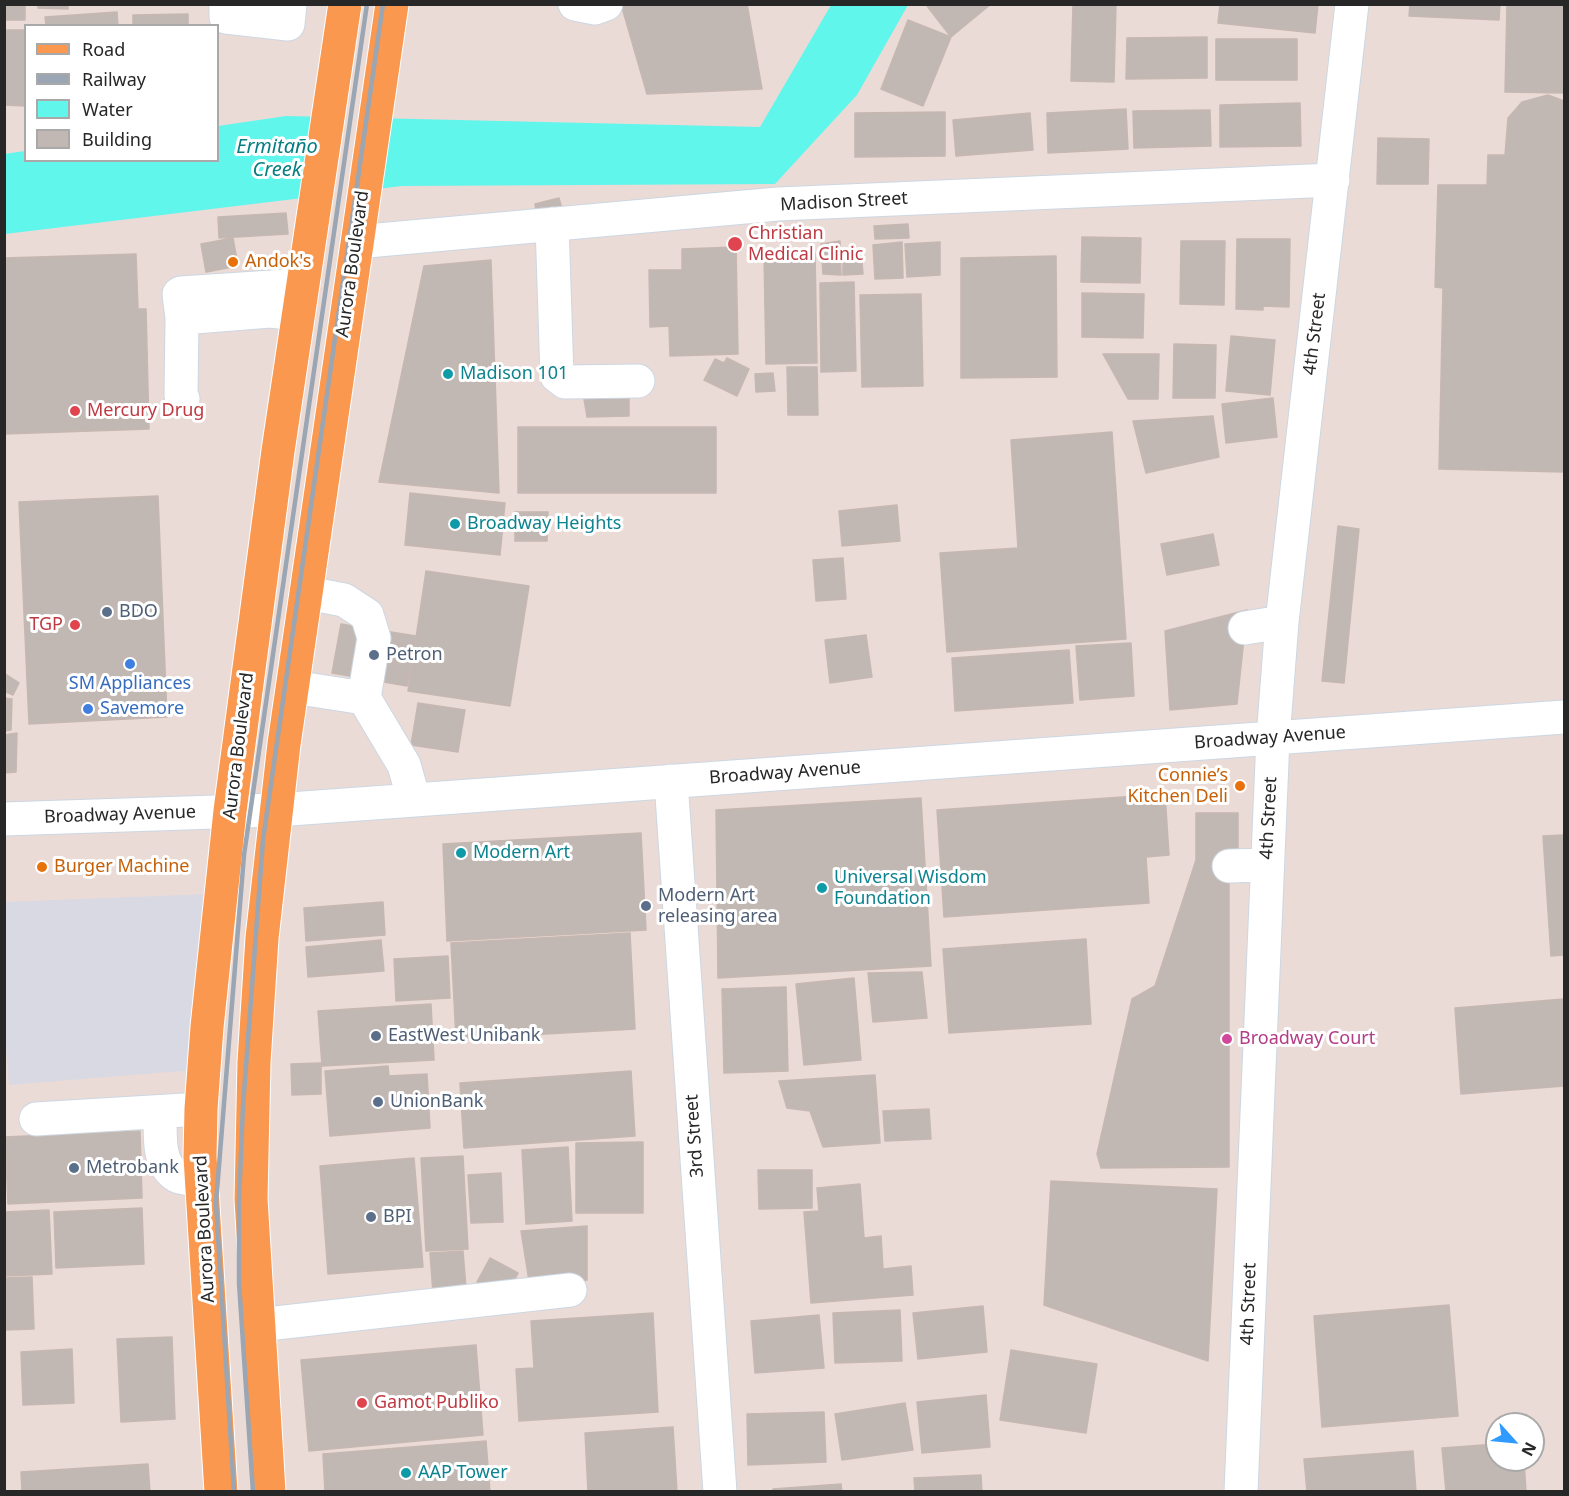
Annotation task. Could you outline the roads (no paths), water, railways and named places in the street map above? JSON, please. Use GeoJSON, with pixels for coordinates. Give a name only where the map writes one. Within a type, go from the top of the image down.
{"type":"FeatureCollection","features":[{"type":"Feature","properties":{"kind":"main road","name":"Aurora Boulevard"},"geometry":{"type":"LineString","coordinates":[[221,1491],[201,1180],[201,1109],[230,811],[300,299],[345,4]]}},
{"type":"Feature","properties":{"kind":"main road","name":"Aurora Boulevard"},"geometry":{"type":"LineString","coordinates":[[269,1491],[251,1199],[254,1062],[262,938],[293,687],[392,4]]}},
{"type":"Feature","properties":{"kind":"street"},"geometry":{"type":"LineString","coordinates":[[226,4],[226,17],[288,24],[290,4]]}},
{"type":"Feature","properties":{"kind":"street"},"geometry":{"type":"LineString","coordinates":[[575,4],[595,8],[606,4]]}},
{"type":"Feature","properties":{"kind":"street","name":"4th Street"},"geometry":{"type":"LineString","coordinates":[[1241,1491],[1273,738],[1282,622],[1352,4]]}},
{"type":"Feature","properties":{"kind":"street","name":"Madison Street"},"geometry":{"type":"LineString","coordinates":[[357,242],[778,204],[1333,180]]}},
{"type":"Feature","properties":{"kind":"street"},"geometry":{"type":"LineString","coordinates":[[552,224],[557,376],[565,382],[638,381]]}},
{"type":"Feature","properties":{"kind":"street"},"geometry":{"type":"LineString","coordinates":[[183,399],[182,318],[179,299],[181,292],[300,299]]}},
{"type":"Feature","properties":{"kind":"street"},"geometry":{"type":"LineString","coordinates":[[307,593],[344,600],[367,615],[374,638],[364,698],[404,765],[414,800]]}},
{"type":"Feature","properties":{"kind":"street"},"geometry":{"type":"LineString","coordinates":[[1245,628],[1282,622]]}},
{"type":"Feature","properties":{"kind":"street"},"geometry":{"type":"LineString","coordinates":[[293,687],[364,698]]}},
{"type":"Feature","properties":{"kind":"street","name":"Broadway Avenue"},"geometry":{"type":"LineString","coordinates":[[4,819],[276,810],[1564,717]]}},
{"type":"Feature","properties":{"kind":"street","name":"3rd Street"},"geometry":{"type":"LineString","coordinates":[[671,781],[720,1491]]}},
{"type":"Feature","properties":{"kind":"street"},"geometry":{"type":"LineString","coordinates":[[1229,866],[1267,865]]}},
{"type":"Feature","properties":{"kind":"street"},"geometry":{"type":"LineString","coordinates":[[36,1119],[201,1109]]}},
{"type":"Feature","properties":{"kind":"street"},"geometry":{"type":"LineString","coordinates":[[160,1112],[161,1146],[165,1165],[178,1176],[201,1180]]}},
{"type":"Feature","properties":{"kind":"street"},"geometry":{"type":"LineString","coordinates":[[258,1325],[570,1290]]}},
{"type":"Feature","properties":{"kind":"water","name":"Ermitaño Creek"},"geometry":{"type":"Polygon","coordinates":[[[831,5],[908,5],[857,95],[775,184],[402,186],[5,234],[4,154],[24,151],[24,162],[219,162],[219,126],[286,116],[760,127],[831,5]]]}},
{"type":"Feature","properties":{"kind":"railway"},"geometry":{"type":"LineString","coordinates":[[234,1492],[216,1203],[244,855],[367,4]]}},
{"type":"Feature","properties":{"kind":"railway"},"geometry":{"type":"LineString","coordinates":[[253,1492],[239,1283],[239,1201],[243,1106],[263,840],[383,4]]}},
{"type":"Feature","properties":{"kind":"place","name":"Christian Medical Clinic"},"geometry":{"type":"Point","coordinates":[735,244]}},
{"type":"Feature","properties":{"kind":"place","name":"Andok's"},"geometry":{"type":"Point","coordinates":[233,262]}},
{"type":"Feature","properties":{"kind":"place","name":"Madison 101"},"geometry":{"type":"Point","coordinates":[448,374]}},
{"type":"Feature","properties":{"kind":"place","name":"Mercury Drug"},"geometry":{"type":"Point","coordinates":[75,411]}},
{"type":"Feature","properties":{"kind":"place","name":"Broadway Heights"},"geometry":{"type":"Point","coordinates":[455,524]}},
{"type":"Feature","properties":{"kind":"place","name":"BDO"},"geometry":{"type":"Point","coordinates":[107,612]}},
{"type":"Feature","properties":{"kind":"place","name":"TGP"},"geometry":{"type":"Point","coordinates":[75,625]}},
{"type":"Feature","properties":{"kind":"place","name":"Petron"},"geometry":{"type":"Point","coordinates":[374,655]}},
{"type":"Feature","properties":{"kind":"place","name":"SM Appliances"},"geometry":{"type":"Point","coordinates":[130,664]}},
{"type":"Feature","properties":{"kind":"place","name":"Savemore"},"geometry":{"type":"Point","coordinates":[88,709]}},
{"type":"Feature","properties":{"kind":"place","name":"Connie’s Kitchen Deli"},"geometry":{"type":"Point","coordinates":[1240,786]}},
{"type":"Feature","properties":{"kind":"place","name":"Modern Art"},"geometry":{"type":"Point","coordinates":[461,853]}},
{"type":"Feature","properties":{"kind":"place","name":"Burger Machine"},"geometry":{"type":"Point","coordinates":[42,867]}},
{"type":"Feature","properties":{"kind":"place","name":"Universal Wisdom Foundation"},"geometry":{"type":"Point","coordinates":[822,888]}},
{"type":"Feature","properties":{"kind":"place","name":"Modern Art releasing area"},"geometry":{"type":"Point","coordinates":[646,906]}},
{"type":"Feature","properties":{"kind":"place","name":"EastWest Unibank"},"geometry":{"type":"Point","coordinates":[376,1036]}},
{"type":"Feature","properties":{"kind":"place","name":"Broadway Court"},"geometry":{"type":"Point","coordinates":[1227,1039]}},
{"type":"Feature","properties":{"kind":"place","name":"UnionBank"},"geometry":{"type":"Point","coordinates":[378,1102]}},
{"type":"Feature","properties":{"kind":"place","name":"Metrobank"},"geometry":{"type":"Point","coordinates":[74,1168]}},
{"type":"Feature","properties":{"kind":"place","name":"BPI"},"geometry":{"type":"Point","coordinates":[371,1217]}},
{"type":"Feature","properties":{"kind":"place","name":"Gamot Publiko"},"geometry":{"type":"Point","coordinates":[362,1403]}},
{"type":"Feature","properties":{"kind":"place","name":"AAP Tower"},"geometry":{"type":"Point","coordinates":[406,1473]}}]}
